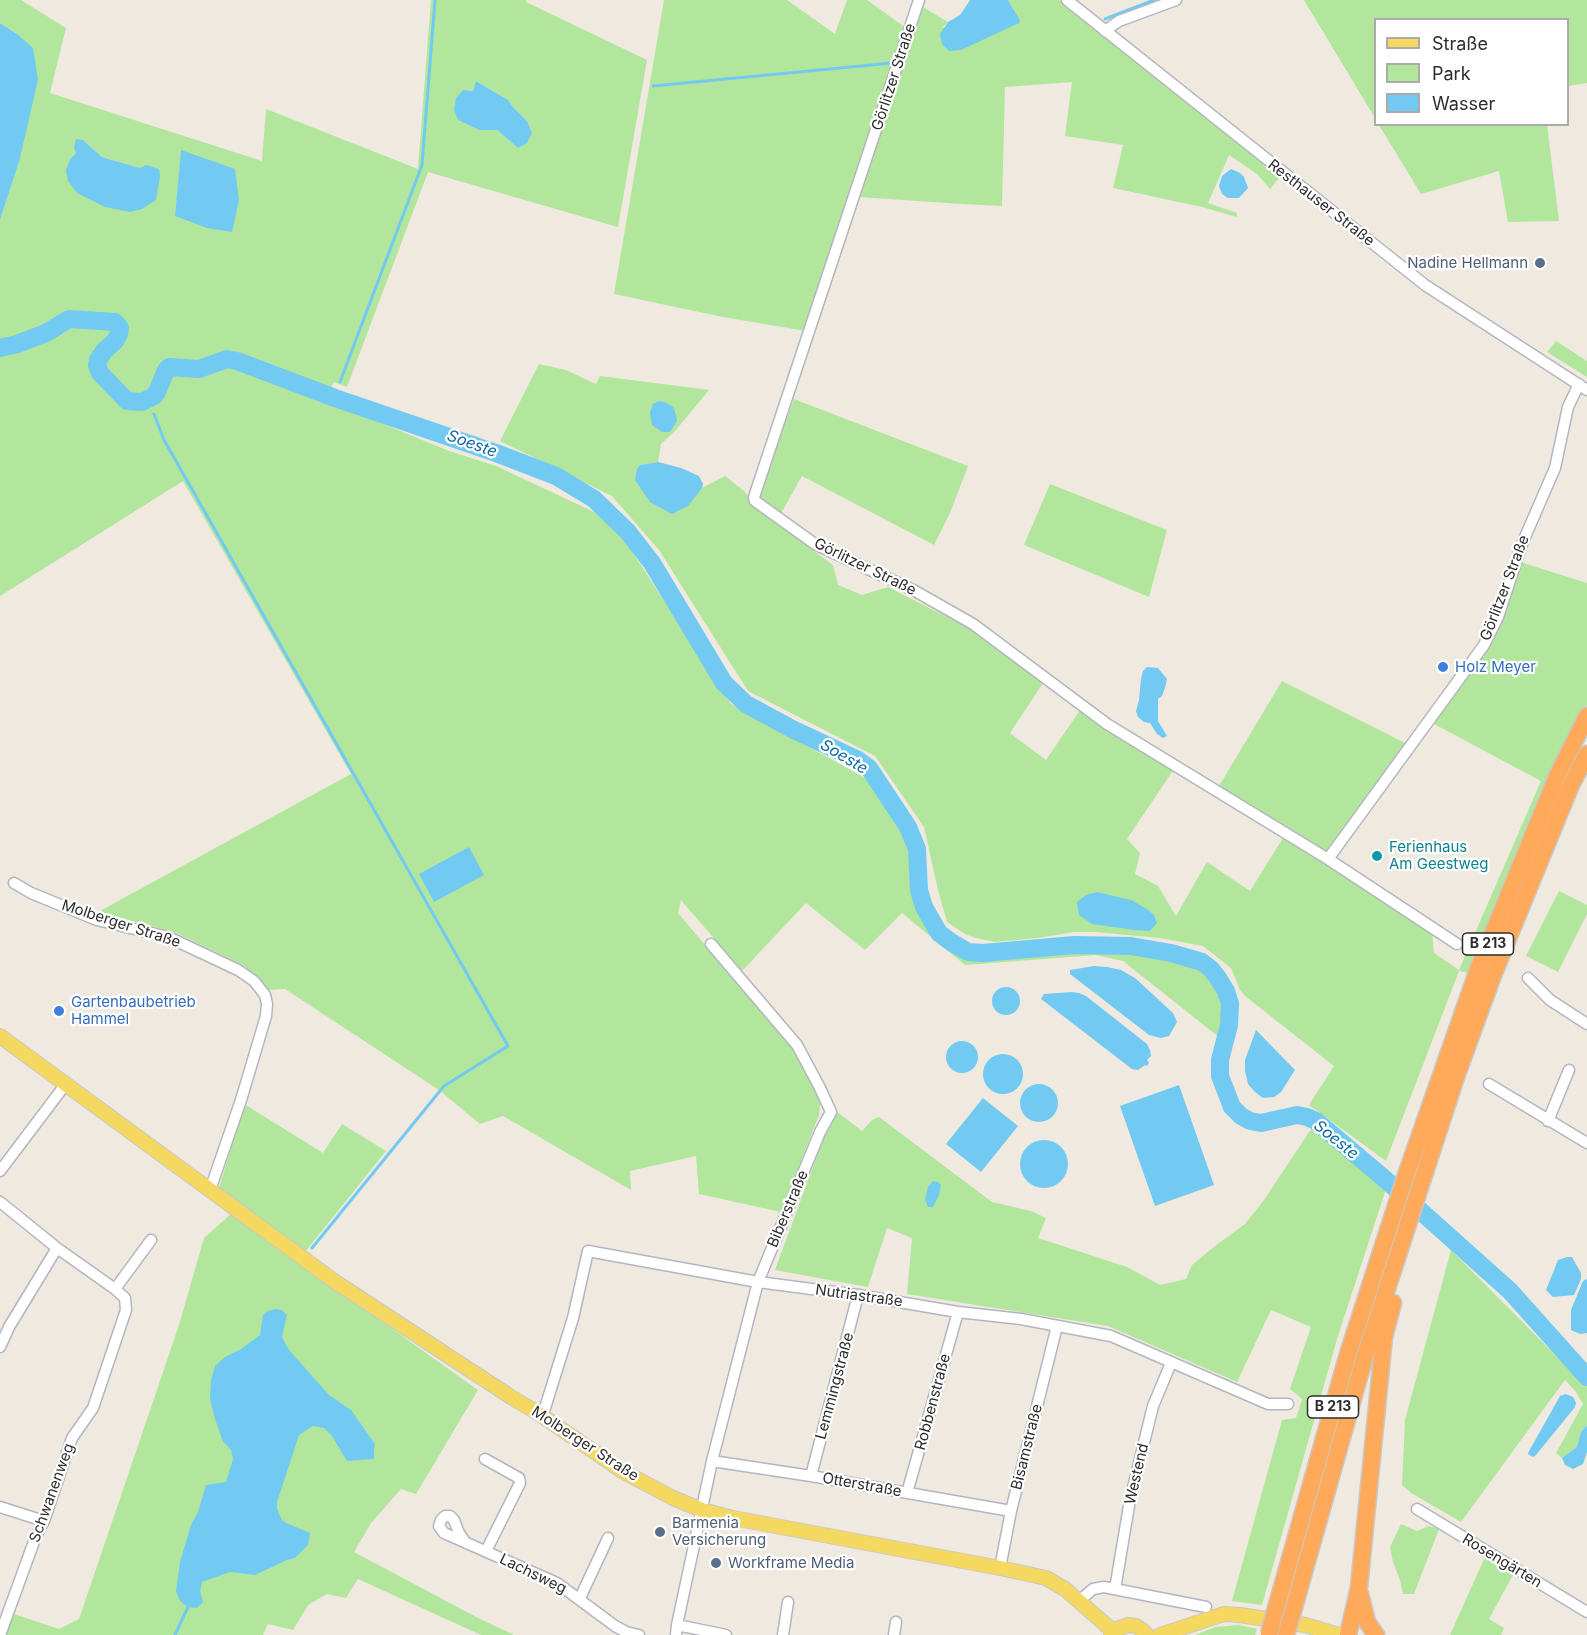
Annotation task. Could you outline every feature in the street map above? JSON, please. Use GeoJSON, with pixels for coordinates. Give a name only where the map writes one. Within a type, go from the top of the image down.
{"type":"FeatureCollection","features":[{"type":"Feature","properties":{"kind":"highway","name":"B 213"},"geometry":{"type":"LineString","coordinates":[[1348,1635],[1359,1587],[1384,1337],[1412,1232],[1410,1215],[1413,1181],[1479,967],[1558,774],[1587,716]]}},
{"type":"Feature","properties":{"kind":"highway","name":"B 213"},"geometry":{"type":"LineString","coordinates":[[1286,1635],[1284,1609],[1348,1354],[1395,1209],[1413,1181],[1456,1077],[1492,978],[1571,785],[1587,754]]}},
{"type":"Feature","properties":{"kind":"highway","name":"B 213"},"geometry":{"type":"LineString","coordinates":[[1269,1635],[1284,1609],[1410,1215]]}},
{"type":"Feature","properties":{"kind":"highway","name":"B 213"},"geometry":{"type":"LineString","coordinates":[[1359,1587],[1361,1604],[1367,1622],[1376,1635]]}},
{"type":"Feature","properties":{"kind":"main road","name":"Molberger Straße"},"geometry":{"type":"LineString","coordinates":[[0,1036],[334,1281],[542,1415],[621,1470],[673,1498],[702,1510],[751,1522],[888,1546],[1046,1578],[1065,1589],[1113,1633]]}},
{"type":"Feature","properties":{"kind":"main road"},"geometry":{"type":"LineString","coordinates":[[1160,1635],[1224,1614],[1305,1625],[1339,1635]]}},
{"type":"Feature","properties":{"kind":"main road"},"geometry":{"type":"LineString","coordinates":[[1113,1633],[1122,1626],[1129,1625],[1136,1626],[1147,1635]]}},
{"type":"Feature","properties":{"kind":"street","name":"Görlitzer Straße"},"geometry":{"type":"LineString","coordinates":[[919,0],[754,501],[815,544],[915,591],[973,624],[1107,724],[1328,859],[1457,944]]}},
{"type":"Feature","properties":{"kind":"street","name":"Resthauser Straße"},"geometry":{"type":"LineString","coordinates":[[1067,0],[1425,285],[1583,387]]}},
{"type":"Feature","properties":{"kind":"street"},"geometry":{"type":"LineString","coordinates":[[1105,31],[1119,21],[1176,0]]}},
{"type":"Feature","properties":{"kind":"street","name":"Görlitzer Straße"},"geometry":{"type":"LineString","coordinates":[[1328,859],[1484,645],[1498,618],[1522,544],[1555,468],[1568,407],[1583,387]]}},
{"type":"Feature","properties":{"kind":"street","name":"Molberger Straße"},"geometry":{"type":"LineString","coordinates":[[14,883],[31,893],[97,920],[168,937],[238,970],[254,981],[265,995],[266,1016],[210,1190]]}},
{"type":"Feature","properties":{"kind":"street","name":"Biberstraße"},"geometry":{"type":"LineString","coordinates":[[677,1630],[712,1461],[758,1282],[820,1132],[831,1112],[797,1046],[711,944]]}},
{"type":"Feature","properties":{"kind":"street"},"geometry":{"type":"LineString","coordinates":[[1528,978],[1550,1000],[1587,1024]]}},
{"type":"Feature","properties":{"kind":"street"},"geometry":{"type":"LineString","coordinates":[[1548,1120],[1569,1070]]}},
{"type":"Feature","properties":{"kind":"street"},"geometry":{"type":"LineString","coordinates":[[1489,1084],[1587,1143]]}},
{"type":"Feature","properties":{"kind":"street"},"geometry":{"type":"LineString","coordinates":[[0,1171],[65,1085]]}},
{"type":"Feature","properties":{"kind":"street"},"geometry":{"type":"LineString","coordinates":[[0,1202],[57,1248],[115,1289],[151,1240]]}},
{"type":"Feature","properties":{"kind":"street"},"geometry":{"type":"LineString","coordinates":[[0,1347],[9,1327],[57,1248]]}},
{"type":"Feature","properties":{"kind":"street","name":"Nutriastraße"},"geometry":{"type":"LineString","coordinates":[[542,1415],[573,1318],[588,1251],[758,1282],[858,1295],[958,1312],[1022,1319],[1111,1336],[1268,1404],[1288,1404]]}},
{"type":"Feature","properties":{"kind":"street","name":"Schwanenweg"},"geometry":{"type":"LineString","coordinates":[[0,1635],[36,1536],[44,1521],[72,1438],[93,1408],[126,1310],[125,1298],[115,1289]]}},
{"type":"Feature","properties":{"kind":"street","name":"Lemmingstraße"},"geometry":{"type":"LineString","coordinates":[[811,1476],[858,1295]]}},
{"type":"Feature","properties":{"kind":"street","name":"Robbenstraße"},"geometry":{"type":"LineString","coordinates":[[908,1493],[958,1312]]}},
{"type":"Feature","properties":{"kind":"street","name":"Bisamstraße"},"geometry":{"type":"LineString","coordinates":[[1000,1568],[1011,1511],[1057,1326]]}},
{"type":"Feature","properties":{"kind":"street","name":"Westend"},"geometry":{"type":"LineString","coordinates":[[1115,1589],[1130,1500],[1153,1406],[1170,1363]]}},
{"type":"Feature","properties":{"kind":"street","name":"Lachsweg"},"geometry":{"type":"LineString","coordinates":[[485,1459],[519,1478],[520,1483],[486,1551]]}},
{"type":"Feature","properties":{"kind":"street","name":"Otterstraße"},"geometry":{"type":"LineString","coordinates":[[712,1461],[1011,1511]]}},
{"type":"Feature","properties":{"kind":"street"},"geometry":{"type":"LineString","coordinates":[[0,1507],[44,1521]]}},
{"type":"Feature","properties":{"kind":"street","name":"Rosengärten"},"geometry":{"type":"LineString","coordinates":[[1417,1509],[1587,1612]]}},
{"type":"Feature","properties":{"kind":"street","name":"Lachsweg"},"geometry":{"type":"LineString","coordinates":[[580,1598],[608,1538]]}},
{"type":"Feature","properties":{"kind":"street","name":"Lachsweg"},"geometry":{"type":"LineString","coordinates":[[466,1543],[557,1583],[615,1626],[639,1635]]}},
{"type":"Feature","properties":{"kind":"street"},"geometry":{"type":"LineString","coordinates":[[1079,1601],[1093,1589],[1104,1587],[1206,1607]]}},
{"type":"Feature","properties":{"kind":"street"},"geometry":{"type":"LineString","coordinates":[[783,1635],[788,1602]]}},
{"type":"Feature","properties":{"kind":"street"},"geometry":{"type":"LineString","coordinates":[[894,1635],[896,1622]]}},
{"type":"Feature","properties":{"kind":"street"},"geometry":{"type":"LineString","coordinates":[[677,1630],[726,1635]]}},
{"type":"Feature","properties":{"kind":"green space"},"geometry":{"type":"Polygon","coordinates":[[[0,0],[21,0],[66,28],[50,93],[262,161],[266,109],[418,169],[431,0],[526,0],[647,60],[618,227],[428,172],[347,387],[334,382],[325,400],[449,451],[496,466],[594,512],[622,536],[731,704],[867,779],[904,832],[921,909],[936,937],[972,956],[1098,948],[1139,950],[1196,965],[1213,982],[1224,1009],[1220,1038],[1123,961],[1096,955],[965,965],[902,913],[865,950],[806,903],[742,971],[681,900],[678,913],[793,1049],[814,1087],[820,1104],[819,1115],[781,1212],[699,1194],[696,1156],[630,1171],[631,1190],[503,1116],[480,1124],[439,1090],[285,989],[268,990],[243,965],[174,932],[98,912],[351,774],[183,481],[0,596],[0,220],[19,162],[17,34],[0,23],[0,0]],[[476,81],[474,91],[463,90],[458,120],[479,130],[497,130],[518,148],[527,121],[508,100],[476,81]],[[83,140],[70,159],[140,168],[102,157],[83,140]]]}},
{"type":"Feature","properties":{"kind":"green space"},"geometry":{"type":"Polygon","coordinates":[[[664,0],[787,0],[835,34],[847,0],[867,0],[906,28],[806,331],[723,317],[614,294],[664,0]]]}},
{"type":"Feature","properties":{"kind":"green space"},"geometry":{"type":"Polygon","coordinates":[[[1008,0],[1059,0],[1280,177],[1270,189],[1257,174],[1229,155],[1208,203],[1237,213],[1237,217],[1113,188],[1123,145],[1065,136],[1072,82],[1005,87],[1002,206],[859,197],[923,7],[948,22],[942,28],[1020,20],[1008,0]]]}},
{"type":"Feature","properties":{"kind":"green space"},"geometry":{"type":"Polygon","coordinates":[[[1304,0],[1587,0],[1587,83],[1569,86],[1569,18],[1374,18],[1374,116],[1304,0]]]}},
{"type":"Feature","properties":{"kind":"green space"},"geometry":{"type":"Polygon","coordinates":[[[1380,126],[1547,126],[1559,221],[1508,222],[1499,171],[1421,194],[1380,126]]]}},
{"type":"Feature","properties":{"kind":"green space"},"geometry":{"type":"Polygon","coordinates":[[[1556,341],[1587,361],[1587,377],[1547,352],[1556,341]]]}},
{"type":"Feature","properties":{"kind":"green space"},"geometry":{"type":"Polygon","coordinates":[[[539,364],[566,370],[596,384],[600,376],[709,390],[676,430],[661,444],[658,462],[640,465],[695,496],[702,488],[725,476],[744,491],[761,512],[833,565],[838,585],[862,595],[888,587],[967,627],[1043,683],[1010,733],[1046,760],[1080,710],[1174,769],[1127,839],[1140,853],[1135,874],[1158,886],[1176,916],[1207,862],[1250,891],[1283,838],[1432,932],[1434,953],[1459,970],[1541,781],[1434,724],[1489,646],[1520,562],[1587,583],[1587,705],[1555,772],[1469,973],[1459,971],[1386,1161],[1309,1105],[1334,1066],[1245,996],[1231,968],[1203,946],[1160,938],[1095,932],[1074,932],[995,942],[965,934],[947,922],[924,827],[875,756],[748,691],[659,550],[612,496],[500,441],[539,364]]]}},
{"type":"Feature","properties":{"kind":"green space"},"geometry":{"type":"Polygon","coordinates":[[[794,399],[968,466],[950,513],[934,545],[802,476],[780,515],[760,501],[760,492],[794,399]]]}},
{"type":"Feature","properties":{"kind":"green space"},"geometry":{"type":"Polygon","coordinates":[[[1050,484],[1167,530],[1149,597],[1024,545],[1050,484]]]}},
{"type":"Feature","properties":{"kind":"green space"},"geometry":{"type":"Polygon","coordinates":[[[1282,681],[1409,745],[1327,852],[1219,786],[1282,681]]]}},
{"type":"Feature","properties":{"kind":"green space"},"geometry":{"type":"Polygon","coordinates":[[[1559,891],[1587,905],[1587,914],[1558,972],[1526,956],[1559,891]]]}},
{"type":"Feature","properties":{"kind":"green space"},"geometry":{"type":"Polygon","coordinates":[[[244,1104],[323,1153],[342,1124],[386,1151],[305,1252],[219,1188],[244,1104]]]}},
{"type":"Feature","properties":{"kind":"green space"},"geometry":{"type":"Polygon","coordinates":[[[836,1111],[862,1131],[872,1120],[879,1117],[992,1202],[1031,1211],[1046,1218],[1038,1238],[1127,1267],[1160,1285],[1186,1279],[1192,1265],[1245,1224],[1264,1200],[1313,1126],[1349,1160],[1386,1189],[1337,1339],[1262,1605],[1232,1601],[1282,1420],[1296,1418],[1302,1399],[1290,1389],[1311,1327],[1271,1310],[1237,1382],[1108,1326],[907,1294],[912,1238],[887,1228],[868,1287],[775,1270],[832,1115],[836,1111]]]}},
{"type":"Feature","properties":{"kind":"green space"},"geometry":{"type":"Polygon","coordinates":[[[231,1214],[478,1390],[416,1494],[401,1489],[371,1523],[354,1552],[514,1635],[481,1635],[358,1579],[346,1598],[327,1594],[308,1605],[293,1630],[268,1624],[263,1635],[6,1635],[14,1614],[59,1629],[79,1619],[179,1325],[204,1238],[231,1214]]]}},
{"type":"Feature","properties":{"kind":"green space"},"geometry":{"type":"Polygon","coordinates":[[[1451,1250],[1572,1372],[1587,1380],[1587,1425],[1581,1432],[1578,1447],[1562,1458],[1556,1453],[1583,1404],[1565,1380],[1461,1522],[1411,1493],[1402,1485],[1405,1420],[1451,1250]]]}},
{"type":"Feature","properties":{"kind":"green space"},"geometry":{"type":"Polygon","coordinates":[[[1401,1524],[1417,1531],[1429,1526],[1439,1529],[1414,1594],[1403,1594],[1390,1547],[1401,1524]]]}},
{"type":"Feature","properties":{"kind":"green space"},"geometry":{"type":"Polygon","coordinates":[[[1485,1557],[1514,1573],[1489,1619],[1504,1628],[1501,1635],[1450,1635],[1485,1557]]]}},
{"type":"Feature","properties":{"kind":"green space"},"geometry":{"type":"Polygon","coordinates":[[[1239,1625],[1257,1629],[1255,1635],[1195,1635],[1215,1627],[1239,1625]]]}},
{"type":"Feature","properties":{"kind":"water"},"geometry":{"type":"Polygon","coordinates":[[[970,0],[1008,0],[1020,20],[1019,23],[961,50],[949,51],[942,44],[940,34],[948,22],[960,15],[970,0]]]}},
{"type":"Feature","properties":{"kind":"water"},"geometry":{"type":"Polygon","coordinates":[[[0,23],[33,48],[38,80],[19,162],[0,220],[0,23]]]}},
{"type":"Feature","properties":{"kind":"water"},"geometry":{"type":"Polygon","coordinates":[[[476,81],[508,100],[527,121],[532,133],[527,143],[518,148],[497,130],[479,130],[458,120],[454,110],[456,98],[463,90],[473,91],[476,81]]]}},
{"type":"Feature","properties":{"kind":"water"},"geometry":{"type":"Polygon","coordinates":[[[76,139],[83,140],[102,157],[140,168],[146,165],[159,169],[156,200],[142,209],[130,212],[105,207],[77,193],[68,181],[66,170],[70,159],[76,153],[74,148],[76,139]]]}},
{"type":"Feature","properties":{"kind":"water"},"geometry":{"type":"Polygon","coordinates":[[[181,150],[235,169],[239,200],[232,232],[207,228],[175,216],[181,150]]]}},
{"type":"Feature","properties":{"kind":"water"},"geometry":{"type":"Polygon","coordinates":[[[1231,169],[1244,177],[1248,188],[1239,198],[1228,198],[1222,194],[1219,186],[1222,176],[1231,169]]]}},
{"type":"Feature","properties":{"kind":"water"},"geometry":{"type":"Polygon","coordinates":[[[659,401],[673,407],[676,415],[677,421],[670,432],[662,432],[652,425],[650,412],[653,404],[659,401]]]}},
{"type":"Feature","properties":{"kind":"water"},"geometry":{"type":"Polygon","coordinates":[[[658,462],[699,476],[703,484],[688,506],[672,514],[650,502],[635,480],[640,465],[658,462]]]}},
{"type":"Feature","properties":{"kind":"water"},"geometry":{"type":"Polygon","coordinates":[[[1147,667],[1158,668],[1167,679],[1162,696],[1158,699],[1158,721],[1167,736],[1163,738],[1157,734],[1150,723],[1138,717],[1136,711],[1143,671],[1147,667]]]}},
{"type":"Feature","properties":{"kind":"water"},"geometry":{"type":"Polygon","coordinates":[[[469,847],[484,875],[434,902],[419,874],[469,847]]]}},
{"type":"Feature","properties":{"kind":"water"},"geometry":{"type":"Polygon","coordinates":[[[1097,892],[1131,900],[1154,915],[1157,923],[1150,931],[1092,924],[1079,915],[1077,902],[1086,895],[1097,892]]]}},
{"type":"Feature","properties":{"kind":"water"},"geometry":{"type":"Polygon","coordinates":[[[1094,966],[1121,970],[1135,978],[1173,1013],[1177,1022],[1169,1036],[1161,1038],[1149,1035],[1070,974],[1070,970],[1094,966]]]}},
{"type":"Feature","properties":{"kind":"water"},"geometry":{"type":"Polygon","coordinates":[[[1006,987],[1016,991],[1020,1001],[1016,1011],[1006,1015],[996,1011],[992,1001],[996,991],[1006,987]]]}},
{"type":"Feature","properties":{"kind":"water"},"geometry":{"type":"Polygon","coordinates":[[[1072,992],[1086,996],[1147,1044],[1151,1056],[1147,1060],[1149,1063],[1147,1066],[1138,1070],[1132,1069],[1041,999],[1044,994],[1072,992]]]}},
{"type":"Feature","properties":{"kind":"water"},"geometry":{"type":"Polygon","coordinates":[[[1256,1030],[1295,1070],[1281,1092],[1274,1097],[1263,1098],[1248,1084],[1245,1060],[1256,1030]]]}},
{"type":"Feature","properties":{"kind":"water"},"geometry":{"type":"Polygon","coordinates":[[[962,1041],[973,1046],[978,1057],[973,1068],[962,1073],[951,1068],[946,1057],[951,1046],[962,1041]]]}},
{"type":"Feature","properties":{"kind":"water"},"geometry":{"type":"Polygon","coordinates":[[[1003,1054],[1017,1060],[1023,1074],[1017,1088],[1003,1094],[989,1088],[983,1074],[989,1060],[1003,1054]]]}},
{"type":"Feature","properties":{"kind":"water"},"geometry":{"type":"Polygon","coordinates":[[[1039,1084],[1053,1089],[1058,1103],[1053,1117],[1039,1122],[1025,1117],[1020,1103],[1025,1089],[1039,1084]]]}},
{"type":"Feature","properties":{"kind":"water"},"geometry":{"type":"Polygon","coordinates":[[[1179,1085],[1214,1185],[1155,1206],[1120,1106],[1179,1085]]]}},
{"type":"Feature","properties":{"kind":"water"},"geometry":{"type":"Polygon","coordinates":[[[983,1098],[1018,1126],[981,1172],[946,1144],[983,1098]]]}},
{"type":"Feature","properties":{"kind":"water"},"geometry":{"type":"Polygon","coordinates":[[[1039,1140],[1049,1140],[1061,1147],[1068,1159],[1068,1169],[1061,1181],[1049,1188],[1039,1188],[1024,1177],[1020,1169],[1020,1159],[1031,1144],[1039,1140]]]}},
{"type":"Feature","properties":{"kind":"water"},"geometry":{"type":"Polygon","coordinates":[[[933,1181],[941,1185],[933,1207],[928,1207],[925,1199],[928,1187],[933,1181]]]}},
{"type":"Feature","properties":{"kind":"water"},"geometry":{"type":"Polygon","coordinates":[[[1572,1257],[1581,1273],[1581,1279],[1574,1295],[1553,1297],[1546,1290],[1558,1260],[1572,1257]]]}},
{"type":"Feature","properties":{"kind":"water"},"geometry":{"type":"Polygon","coordinates":[[[1587,1279],[1587,1333],[1580,1334],[1571,1330],[1571,1310],[1583,1281],[1587,1279]]]}},
{"type":"Feature","properties":{"kind":"water"},"geometry":{"type":"Polygon","coordinates":[[[275,1309],[282,1310],[287,1315],[282,1337],[289,1350],[329,1395],[351,1410],[375,1444],[374,1459],[347,1461],[332,1436],[324,1428],[313,1426],[299,1435],[277,1502],[277,1509],[286,1523],[310,1533],[308,1545],[295,1558],[255,1575],[230,1572],[202,1582],[200,1591],[203,1602],[197,1608],[188,1607],[180,1601],[176,1591],[180,1562],[191,1525],[198,1512],[206,1485],[226,1482],[233,1459],[231,1450],[223,1442],[210,1399],[211,1380],[215,1366],[260,1335],[263,1315],[275,1309]]]}},
{"type":"Feature","properties":{"kind":"water"},"geometry":{"type":"Polygon","coordinates":[[[1566,1394],[1573,1397],[1575,1407],[1536,1455],[1533,1457],[1529,1455],[1528,1453],[1560,1396],[1566,1394]]]}},
{"type":"Feature","properties":{"kind":"water"},"geometry":{"type":"Polygon","coordinates":[[[1587,1425],[1587,1452],[1583,1464],[1573,1469],[1565,1465],[1562,1458],[1577,1447],[1581,1432],[1587,1425]]]}},
{"type":"Feature","properties":{"kind":"waterway"},"geometry":{"type":"LineString","coordinates":[[340,382],[422,165],[435,0]]}},
{"type":"Feature","properties":{"kind":"waterway"},"geometry":{"type":"LineString","coordinates":[[1105,19],[1154,0]]}},
{"type":"Feature","properties":{"kind":"waterway"},"geometry":{"type":"LineString","coordinates":[[653,86],[892,63]]}},
{"type":"Feature","properties":{"kind":"waterway","name":"Soeste"},"geometry":{"type":"LineString","coordinates":[[0,348],[46,333],[69,319],[115,322],[120,328],[119,334],[104,351],[97,365],[100,373],[127,401],[142,402],[154,396],[169,367],[199,369],[227,359],[237,361],[556,476],[594,499],[628,532],[652,563],[724,683],[746,704],[858,760],[869,768],[908,827],[917,849],[919,890],[924,907],[939,933],[968,952],[983,953],[1074,945],[1131,946],[1171,953],[1202,962],[1218,978],[1226,991],[1230,1004],[1229,1025],[1220,1060],[1220,1076],[1232,1107],[1250,1121],[1261,1123],[1297,1115],[1316,1121],[1510,1291],[1587,1377]]}},
{"type":"Feature","properties":{"kind":"waterway"},"geometry":{"type":"LineString","coordinates":[[154,414],[164,440],[508,1046],[444,1086],[312,1248]]}},
{"type":"Feature","properties":{"kind":"waterway"},"geometry":{"type":"LineString","coordinates":[[175,1635],[188,1607]]}},
{"type":"Feature","properties":{"kind":"place","name":"Nadine Hellmann"},"geometry":{"type":"Point","coordinates":[1540,263]}},
{"type":"Feature","properties":{"kind":"place","name":"Holz Meyer"},"geometry":{"type":"Point","coordinates":[1443,667]}},
{"type":"Feature","properties":{"kind":"place","name":"Ferienhaus Am Geestweg"},"geometry":{"type":"Point","coordinates":[1377,856]}},
{"type":"Feature","properties":{"kind":"place","name":"Gartenbaubetrieb Hammel"},"geometry":{"type":"Point","coordinates":[59,1011]}},
{"type":"Feature","properties":{"kind":"place","name":"Barmenia Versicherung"},"geometry":{"type":"Point","coordinates":[660,1532]}},
{"type":"Feature","properties":{"kind":"place","name":"Workframe Media"},"geometry":{"type":"Point","coordinates":[716,1563]}}]}
